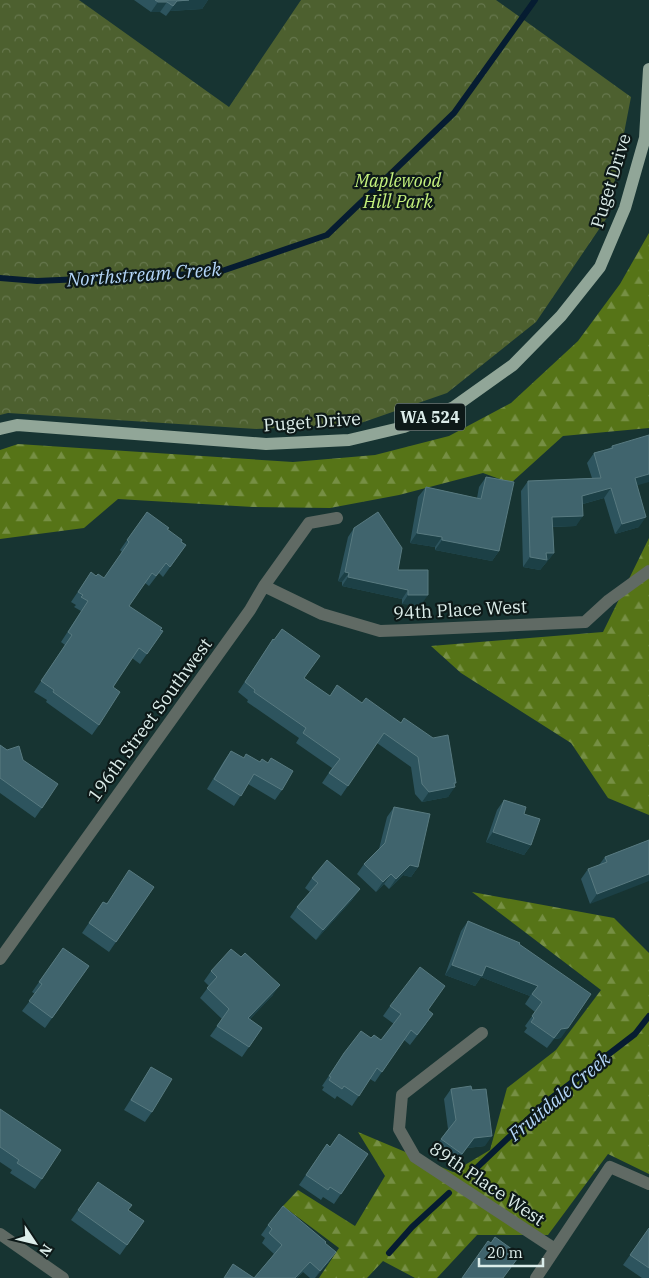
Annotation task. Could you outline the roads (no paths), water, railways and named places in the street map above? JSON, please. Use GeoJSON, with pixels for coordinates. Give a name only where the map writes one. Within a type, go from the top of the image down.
{"type":"FeatureCollection","features":[{"type":"Feature","properties":{"kind":"main road","name":"Puget Drive"},"geometry":{"type":"LineString","coordinates":[[0,429],[17,425],[266,444],[349,440],[404,427],[454,407],[513,365],[561,316],[600,267],[625,208],[645,138],[649,69]]}},
{"type":"Feature","properties":{"kind":"street","name":"196th Street Southwest"},"geometry":{"type":"LineString","coordinates":[[0,960],[250,610],[264,586],[309,523],[337,518]]}},
{"type":"Feature","properties":{"kind":"street","name":"94th Place West"},"geometry":{"type":"LineString","coordinates":[[264,586],[322,614],[380,632],[585,622],[609,600],[649,571]]}},
{"type":"Feature","properties":{"kind":"street","name":"89th Place West"},"geometry":{"type":"LineString","coordinates":[[482,1033],[402,1095],[399,1129],[415,1157],[555,1249]]}},
{"type":"Feature","properties":{"kind":"street"},"geometry":{"type":"LineString","coordinates":[[536,1278],[610,1166],[649,1184]]}},
{"type":"Feature","properties":{"kind":"street"},"geometry":{"type":"LineString","coordinates":[[0,1234],[63,1278]]}},
{"type":"Feature","properties":{"kind":"waterway","name":"Northstream Creek"},"geometry":{"type":"LineString","coordinates":[[0,278],[37,281],[216,273],[327,235],[454,113],[535,0]]}},
{"type":"Feature","properties":{"kind":"waterway","name":"Fruitdale Creek"},"geometry":{"type":"LineString","coordinates":[[468,1176],[545,1103],[635,1034],[649,1016]]}},
{"type":"Feature","properties":{"kind":"waterway","name":"Fruitdale Creek"},"geometry":{"type":"LineString","coordinates":[[389,1253],[412,1227],[449,1193]]}},
{"type":"Feature","properties":{"kind":"park label","name":"Maplewood Hill Park"},"geometry":{"type":"Point","coordinates":[398,191]}}]}
